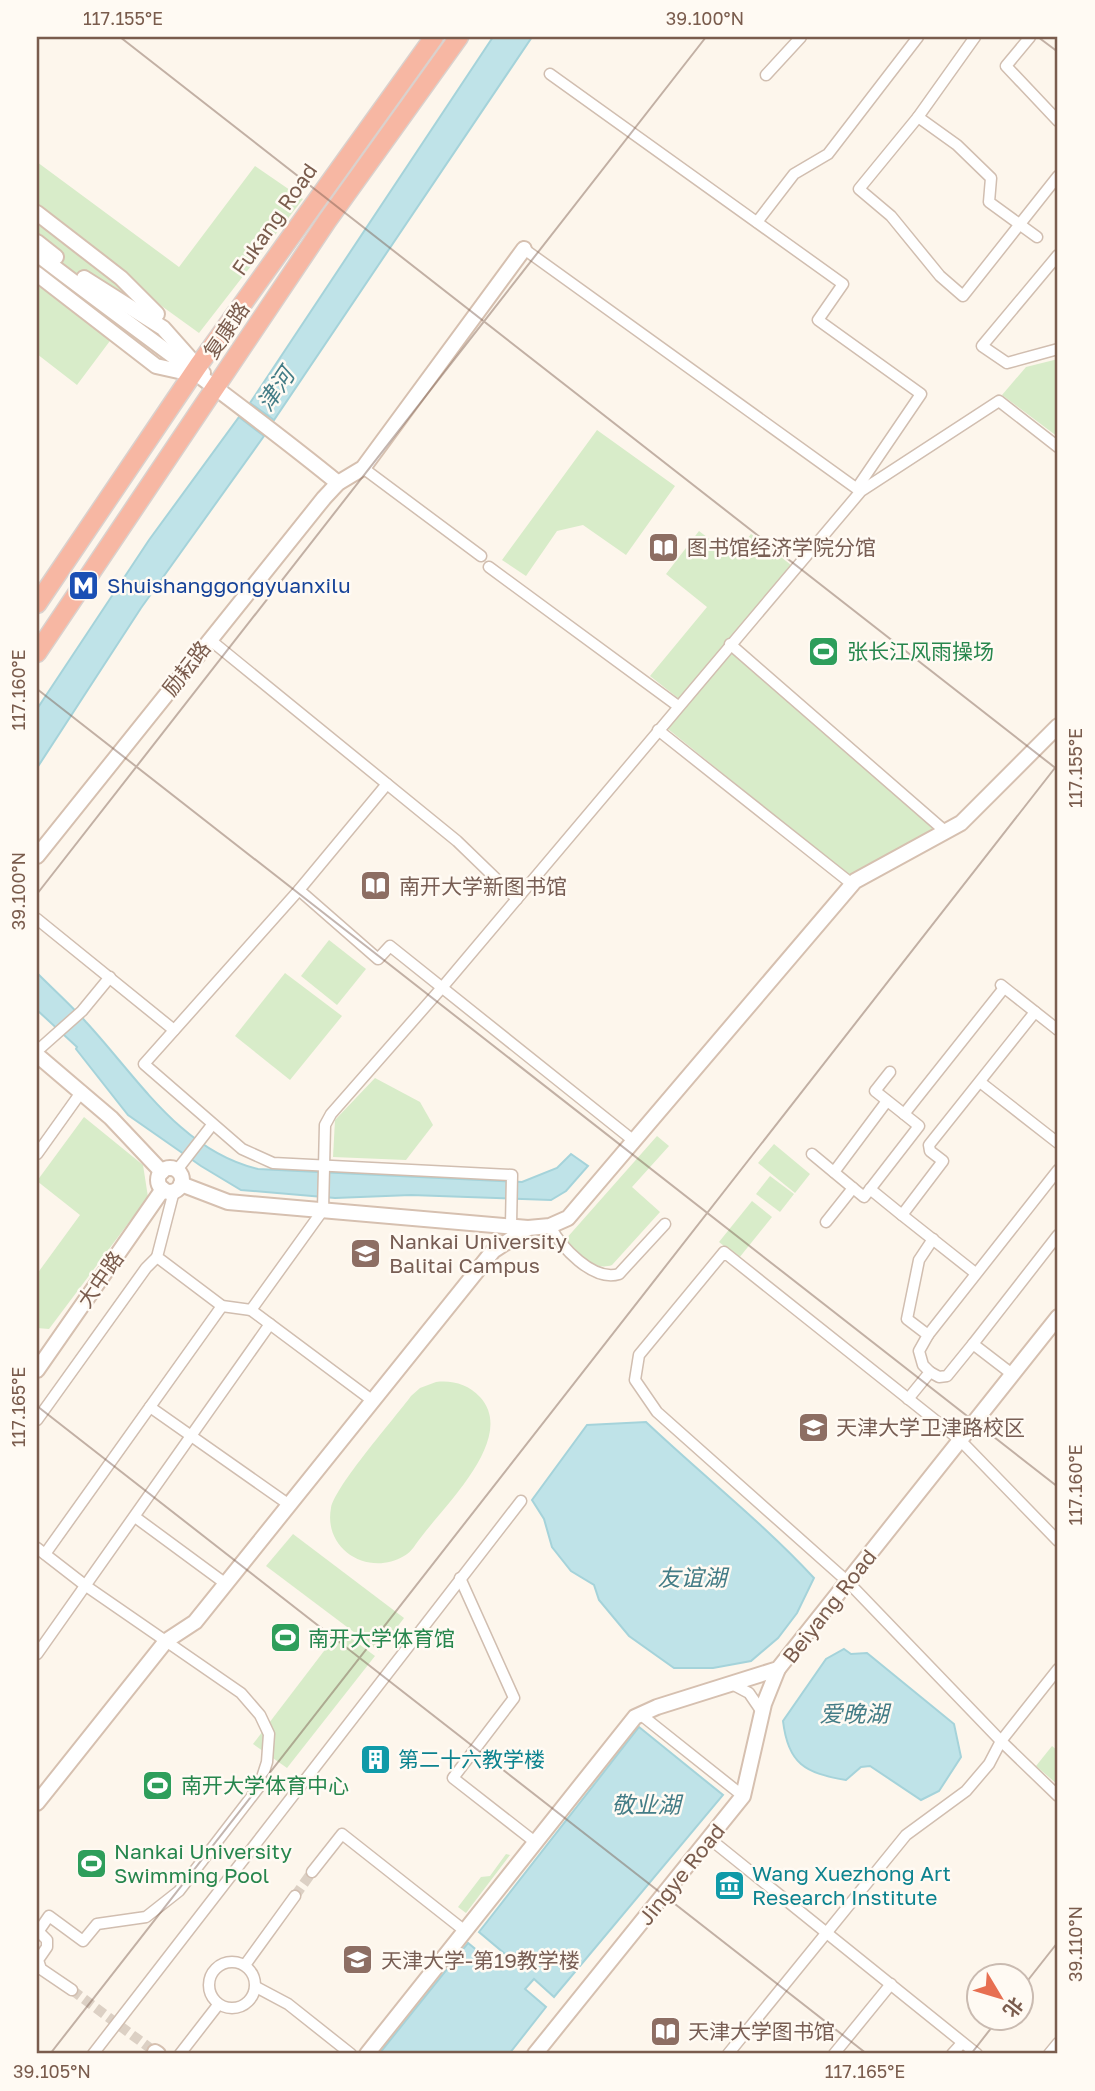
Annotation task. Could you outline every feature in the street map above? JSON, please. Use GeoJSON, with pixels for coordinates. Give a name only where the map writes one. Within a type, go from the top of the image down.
{"type":"FeatureCollection","features":[{"type":"Feature","properties":{"kind":"highway","name":"Fukang Road"},"geometry":{"type":"LineString","coordinates":[[37,604],[196,370],[434,37]]}},
{"type":"Feature","properties":{"kind":"highway","name":"复康路"},"geometry":{"type":"LineString","coordinates":[[37,653],[327,221],[459,37]]}},
{"type":"Feature","properties":{"kind":"street"},"geometry":{"type":"LineString","coordinates":[[766,75],[801,37]]}},
{"type":"Feature","properties":{"kind":"street"},"geometry":{"type":"LineString","coordinates":[[757,222],[793,174],[828,154],[918,37]]}},
{"type":"Feature","properties":{"kind":"street"},"geometry":{"type":"LineString","coordinates":[[975,37],[918,117],[859,189],[891,216],[940,276],[963,296],[1058,176]]}},
{"type":"Feature","properties":{"kind":"street"},"geometry":{"type":"LineString","coordinates":[[1030,37],[1006,66],[1058,121]]}},
{"type":"Feature","properties":{"kind":"street"},"geometry":{"type":"LineString","coordinates":[[251,1310],[323,1210],[325,1125],[331,1114],[442,988],[859,490],[921,394],[818,320],[843,284],[550,74]]}},
{"type":"Feature","properties":{"kind":"street"},"geometry":{"type":"LineString","coordinates":[[918,117],[957,145],[991,177],[989,202],[1037,237]]}},
{"type":"Feature","properties":{"kind":"street"},"geometry":{"type":"LineString","coordinates":[[37,213],[121,278],[153,311],[177,330],[196,370]]}},
{"type":"Feature","properties":{"kind":"street"},"geometry":{"type":"LineString","coordinates":[[37,242],[95,293],[132,341],[159,360],[196,370]]}},
{"type":"Feature","properties":{"kind":"street"},"geometry":{"type":"LineString","coordinates":[[481,556],[363,468],[524,249],[859,490]]}},
{"type":"Feature","properties":{"kind":"street"},"geometry":{"type":"LineString","coordinates":[[37,254],[95,293],[144,313],[163,328],[214,388],[275,432],[338,483]]}},
{"type":"Feature","properties":{"kind":"street"},"geometry":{"type":"LineString","coordinates":[[1058,255],[982,346],[1007,363],[1058,349]]}},
{"type":"Feature","properties":{"kind":"street"},"geometry":{"type":"LineString","coordinates":[[37,274],[156,366],[196,370]]}},
{"type":"Feature","properties":{"kind":"street"},"geometry":{"type":"LineString","coordinates":[[859,490],[999,401],[1058,447]]}},
{"type":"Feature","properties":{"kind":"street","name":"励耘路"},"geometry":{"type":"LineString","coordinates":[[37,856],[209,639],[338,483],[363,468]]}},
{"type":"Feature","properties":{"kind":"street"},"geometry":{"type":"LineString","coordinates":[[489,566],[678,706]]}},
{"type":"Feature","properties":{"kind":"street"},"geometry":{"type":"LineString","coordinates":[[209,639],[457,841],[517,899]]}},
{"type":"Feature","properties":{"kind":"street"},"geometry":{"type":"LineString","coordinates":[[730,644],[946,832]]}},
{"type":"Feature","properties":{"kind":"street"},"geometry":{"type":"LineString","coordinates":[[110,977],[82,1011],[37,1053],[82,1091],[162,1172],[159,1179],[176,1179],[228,1202],[528,1228],[551,1226],[568,1219],[852,884],[961,823],[1058,726]]}},
{"type":"Feature","properties":{"kind":"street"},"geometry":{"type":"LineString","coordinates":[[658,730],[852,884]]}},
{"type":"Feature","properties":{"kind":"street"},"geometry":{"type":"LineString","coordinates":[[387,784],[299,890],[144,1064],[212,1125],[253,1157],[273,1163],[512,1175],[512,1225]]}},
{"type":"Feature","properties":{"kind":"street"},"geometry":{"type":"LineString","coordinates":[[299,890],[378,959],[390,946],[634,1141]]}},
{"type":"Feature","properties":{"kind":"street"},"geometry":{"type":"LineString","coordinates":[[37,919],[174,1030]]}},
{"type":"Feature","properties":{"kind":"street"},"geometry":{"type":"LineString","coordinates":[[904,1114],[1002,986],[1058,1030]]}},
{"type":"Feature","properties":{"kind":"street"},"geometry":{"type":"LineString","coordinates":[[902,1215],[943,1161],[929,1151],[929,1145],[1035,1012]]}},
{"type":"Feature","properties":{"kind":"street"},"geometry":{"type":"LineString","coordinates":[[890,1072],[876,1091],[935,1139]]}},
{"type":"Feature","properties":{"kind":"street"},"geometry":{"type":"LineString","coordinates":[[980,1082],[1058,1143]]}},
{"type":"Feature","properties":{"kind":"street"},"geometry":{"type":"LineString","coordinates":[[37,1154],[82,1091]]}},
{"type":"Feature","properties":{"kind":"street"},"geometry":{"type":"LineString","coordinates":[[834,1172],[887,1101]]}},
{"type":"Feature","properties":{"kind":"street"},"geometry":{"type":"LineString","coordinates":[[37,1420],[146,1268],[157,1257],[176,1179],[212,1125]]}},
{"type":"Feature","properties":{"kind":"street"},"geometry":{"type":"LineString","coordinates":[[812,1154],[864,1197],[919,1126]]}},
{"type":"Feature","properties":{"kind":"street"},"geometry":{"type":"LineString","coordinates":[[1058,1170],[928,1335],[919,1350],[923,1365],[930,1372],[939,1377],[947,1376],[1058,1236]]}},
{"type":"Feature","properties":{"kind":"street","name":"大中路"},"geometry":{"type":"LineString","coordinates":[[37,1370],[176,1179]]}},
{"type":"Feature","properties":{"kind":"street"},"geometry":{"type":"LineString","coordinates":[[826,1223],[853,1188]]}},
{"type":"Feature","properties":{"kind":"street"},"geometry":{"type":"LineString","coordinates":[[870,1189],[974,1272]]}},
{"type":"Feature","properties":{"kind":"street"},"geometry":{"type":"LineString","coordinates":[[551,1226],[575,1256],[589,1267],[610,1276],[619,1274],[664,1224]]}},
{"type":"Feature","properties":{"kind":"street"},"geometry":{"type":"LineString","coordinates":[[37,1803],[166,1641],[195,1622],[493,1251],[528,1228]]}},
{"type":"Feature","properties":{"kind":"street"},"geometry":{"type":"LineString","coordinates":[[928,1335],[907,1319],[919,1260],[933,1239]]}},
{"type":"Feature","properties":{"kind":"street"},"geometry":{"type":"LineString","coordinates":[[1058,1541],[960,1440],[724,1252],[639,1355],[635,1365],[638,1389],[657,1412],[848,1582],[1001,1741],[1058,1796]]}},
{"type":"Feature","properties":{"kind":"street"},"geometry":{"type":"LineString","coordinates":[[157,1257],[222,1306],[251,1310],[373,1401]]}},
{"type":"Feature","properties":{"kind":"street"},"geometry":{"type":"LineString","coordinates":[[72,1990],[41,1969],[38,1960],[47,1947],[47,1940],[37,1931],[49,1916],[83,1941],[97,1924],[146,1917],[179,1891],[259,1787],[267,1762],[270,1734],[260,1715],[241,1693],[86,1587],[41,1551],[150,1407],[222,1306]]}},
{"type":"Feature","properties":{"kind":"street","name":"Beiyang Road"},"geometry":{"type":"LineString","coordinates":[[640,1714],[778,1669],[1058,1317]]}},
{"type":"Feature","properties":{"kind":"street"},"geometry":{"type":"LineString","coordinates":[[37,1654],[270,1324]]}},
{"type":"Feature","properties":{"kind":"street"},"geometry":{"type":"LineString","coordinates":[[973,1344],[1012,1374]]}},
{"type":"Feature","properties":{"kind":"street"},"geometry":{"type":"LineString","coordinates":[[908,1399],[930,1372]]}},
{"type":"Feature","properties":{"kind":"street"},"geometry":{"type":"LineString","coordinates":[[150,1407],[288,1504]]}},
{"type":"Feature","properties":{"kind":"street"},"geometry":{"type":"LineString","coordinates":[[93,2054],[522,1501]]}},
{"type":"Feature","properties":{"kind":"street"},"geometry":{"type":"LineString","coordinates":[[135,1517],[226,1584]]}},
{"type":"Feature","properties":{"kind":"street"},"geometry":{"type":"LineString","coordinates":[[460,1578],[514,1698],[453,1778],[535,1842]]}},
{"type":"Feature","properties":{"kind":"street","name":"Jingye Road"},"geometry":{"type":"LineString","coordinates":[[535,2054],[743,1796],[762,1713],[778,1669]]}},
{"type":"Feature","properties":{"kind":"street"},"geometry":{"type":"LineString","coordinates":[[727,2054],[906,1835],[966,1791],[989,1764],[1001,1741],[1056,1676]]}},
{"type":"Feature","properties":{"kind":"street"},"geometry":{"type":"LineString","coordinates":[[732,1684],[749,1693],[762,1713]]}},
{"type":"Feature","properties":{"kind":"street"},"geometry":{"type":"LineString","coordinates":[[367,2054],[640,1714],[743,1796]]}},
{"type":"Feature","properties":{"kind":"street"},"geometry":{"type":"LineString","coordinates":[[312,1872],[342,1834],[465,1931]]}},
{"type":"Feature","properties":{"kind":"street"},"geometry":{"type":"LineString","coordinates":[[710,1839],[976,2054]]}},
{"type":"Feature","properties":{"kind":"street"},"geometry":{"type":"LineString","coordinates":[[245,1965],[295,1896]]}},
{"type":"Feature","properties":{"kind":"street"},"geometry":{"type":"LineString","coordinates":[[224,1963],[245,1965],[251,1971],[256,1987],[251,2000],[240,2008],[218,2005],[209,1987],[213,1973],[224,1963]]}},
{"type":"Feature","properties":{"kind":"street"},"geometry":{"type":"LineString","coordinates":[[834,2054],[891,1984]]}},
{"type":"Feature","properties":{"kind":"street"},"geometry":{"type":"LineString","coordinates":[[256,1987],[288,2004],[351,2054]]}},
{"type":"Feature","properties":{"kind":"street"},"geometry":{"type":"LineString","coordinates":[[180,2054],[218,2005]]}},
{"type":"Feature","properties":{"kind":"street"},"geometry":{"type":"LineString","coordinates":[[952,2054],[962,2043]]}},
{"type":"Feature","properties":{"kind":"street"},"geometry":{"type":"LineString","coordinates":[[1049,2054],[1058,2043]]}},
{"type":"Feature","properties":{"kind":"green space"},"geometry":{"type":"Polygon","coordinates":[[[37,162],[179,267],[255,166],[303,199],[199,333],[145,294],[77,385],[37,354],[37,162]]]}},
{"type":"Feature","properties":{"kind":"green space"},"geometry":{"type":"Polygon","coordinates":[[[1058,359],[1058,437],[1002,395],[1026,367],[1058,359]]]}},
{"type":"Feature","properties":{"kind":"green space"},"geometry":{"type":"Polygon","coordinates":[[[597,430],[675,486],[626,555],[583,525],[557,531],[526,576],[502,560],[597,430]]]}},
{"type":"Feature","properties":{"kind":"green space"},"geometry":{"type":"Polygon","coordinates":[[[699,531],[733,557],[751,534],[795,568],[683,702],[650,676],[707,607],[666,574],[699,531]]]}},
{"type":"Feature","properties":{"kind":"green space"},"geometry":{"type":"Polygon","coordinates":[[[734,650],[939,830],[853,879],[668,729],[734,650]]]}},
{"type":"Feature","properties":{"kind":"green space"},"geometry":{"type":"Polygon","coordinates":[[[329,940],[366,969],[337,1005],[301,976],[329,940]]]}},
{"type":"Feature","properties":{"kind":"green space"},"geometry":{"type":"Polygon","coordinates":[[[285,973],[342,1016],[290,1080],[235,1036],[285,973]]]}},
{"type":"Feature","properties":{"kind":"green space"},"geometry":{"type":"Polygon","coordinates":[[[375,1078],[420,1102],[433,1125],[406,1160],[333,1157],[335,1120],[375,1078]]]}},
{"type":"Feature","properties":{"kind":"green space"},"geometry":{"type":"Polygon","coordinates":[[[84,1117],[143,1165],[148,1197],[49,1329],[37,1328],[37,1274],[80,1215],[37,1181],[84,1117]]]}},
{"type":"Feature","properties":{"kind":"green space"},"geometry":{"type":"Polygon","coordinates":[[[657,1136],[669,1146],[632,1187],[660,1212],[612,1265],[598,1266],[565,1240],[657,1136]]]}},
{"type":"Feature","properties":{"kind":"green space"},"geometry":{"type":"Polygon","coordinates":[[[774,1144],[810,1174],[795,1193],[758,1163],[774,1144]]]}},
{"type":"Feature","properties":{"kind":"green space"},"geometry":{"type":"Polygon","coordinates":[[[770,1176],[794,1194],[780,1212],[756,1194],[770,1176]]]}},
{"type":"Feature","properties":{"kind":"green space"},"geometry":{"type":"Polygon","coordinates":[[[752,1201],[772,1217],[739,1258],[719,1242],[752,1201]]]}},
{"type":"Feature","properties":{"kind":"green space"},"geometry":{"type":"Polygon","coordinates":[[[436,1382],[460,1384],[480,1397],[489,1413],[490,1431],[484,1450],[461,1489],[404,1556],[390,1562],[377,1563],[351,1556],[334,1536],[330,1523],[335,1498],[411,1396],[420,1388],[436,1382]]]}},
{"type":"Feature","properties":{"kind":"green space"},"geometry":{"type":"Polygon","coordinates":[[[293,1534],[404,1618],[379,1651],[266,1566],[293,1534]]]}},
{"type":"Feature","properties":{"kind":"green space"},"geometry":{"type":"Polygon","coordinates":[[[340,1630],[375,1656],[287,1768],[253,1744],[340,1630]]]}},
{"type":"Feature","properties":{"kind":"green space"},"geometry":{"type":"Polygon","coordinates":[[[1052,1746],[1058,1751],[1058,1785],[1036,1766],[1052,1746]]]}},
{"type":"Feature","properties":{"kind":"green space"},"geometry":{"type":"Polygon","coordinates":[[[506,1854],[510,1855],[466,1913],[458,1907],[481,1877],[490,1876],[506,1854]]]}},
{"type":"Feature","properties":{"kind":"water","name":"津河"},"geometry":{"type":"Polygon","coordinates":[[[493,37],[532,37],[274,420],[250,403],[493,37]]]}},
{"type":"Feature","properties":{"kind":"water"},"geometry":{"type":"Polygon","coordinates":[[[239,417],[264,436],[141,608],[37,768],[37,709],[149,540],[239,417]]]}},
{"type":"Feature","properties":{"kind":"water"},"geometry":{"type":"Polygon","coordinates":[[[37,973],[105,1043],[162,1109],[206,1146],[231,1160],[258,1169],[522,1182],[557,1168],[571,1154],[588,1166],[566,1191],[551,1200],[411,1195],[335,1198],[241,1190],[201,1166],[128,1115],[77,1047],[37,1010],[37,973]]]}},
{"type":"Feature","properties":{"kind":"water","name":"友谊湖"},"geometry":{"type":"Polygon","coordinates":[[[646,1422],[753,1518],[814,1578],[797,1613],[778,1638],[751,1661],[713,1668],[674,1668],[629,1636],[599,1600],[594,1585],[571,1571],[552,1547],[544,1519],[532,1500],[587,1425],[646,1422]]]}},
{"type":"Feature","properties":{"kind":"water","name":"爱晚湖"},"geometry":{"type":"Polygon","coordinates":[[[844,1649],[851,1654],[867,1653],[954,1724],[961,1757],[939,1791],[921,1800],[870,1766],[861,1767],[846,1780],[809,1770],[794,1757],[785,1736],[783,1721],[826,1659],[844,1649]]]}},
{"type":"Feature","properties":{"kind":"water","name":"敬业湖"},"geometry":{"type":"Polygon","coordinates":[[[639,1727],[723,1795],[554,1997],[534,1979],[525,1989],[546,2007],[509,2054],[379,2054],[468,1943],[501,1970],[511,1959],[479,1932],[639,1727]]]}},
{"type":"Feature","properties":{"kind":"tunnel"},"geometry":{"type":"LineString","coordinates":[[295,1896],[312,1872]]}},
{"type":"Feature","properties":{"kind":"tunnel"},"geometry":{"type":"LineString","coordinates":[[72,1990],[155,2052]]}},
{"type":"Feature","properties":{"kind":"place","name":"图书馆经济学院分馆"},"geometry":{"type":"Point","coordinates":[664,547]}},
{"type":"Feature","properties":{"kind":"place","name":"Shuishanggongyuanxilu"},"geometry":{"type":"Point","coordinates":[84,585]}},
{"type":"Feature","properties":{"kind":"place","name":"张长江风雨操场"},"geometry":{"type":"Point","coordinates":[824,651]}},
{"type":"Feature","properties":{"kind":"place","name":"南开大学新图书馆"},"geometry":{"type":"Point","coordinates":[376,886]}},
{"type":"Feature","properties":{"kind":"place","name":"Nankai University Balitai Campus"},"geometry":{"type":"Point","coordinates":[366,1253]}},
{"type":"Feature","properties":{"kind":"place","name":"天津大学卫津路校区"},"geometry":{"type":"Point","coordinates":[813,1427]}},
{"type":"Feature","properties":{"kind":"place","name":"南开大学体育馆"},"geometry":{"type":"Point","coordinates":[285,1638]}},
{"type":"Feature","properties":{"kind":"place","name":"第二十六教学楼"},"geometry":{"type":"Point","coordinates":[375,1759]}},
{"type":"Feature","properties":{"kind":"place","name":"南开大学体育中心"},"geometry":{"type":"Point","coordinates":[158,1785]}},
{"type":"Feature","properties":{"kind":"place","name":"Nankai University Swimming Pool"},"geometry":{"type":"Point","coordinates":[91,1863]}},
{"type":"Feature","properties":{"kind":"place","name":"Wang Xuezhong Art Research Institute"},"geometry":{"type":"Point","coordinates":[729,1885]}},
{"type":"Feature","properties":{"kind":"place","name":"天津大学-第19教学楼"},"geometry":{"type":"Point","coordinates":[358,1960]}},
{"type":"Feature","properties":{"kind":"place","name":"天津大学图书馆"},"geometry":{"type":"Point","coordinates":[665,2031]}}]}
